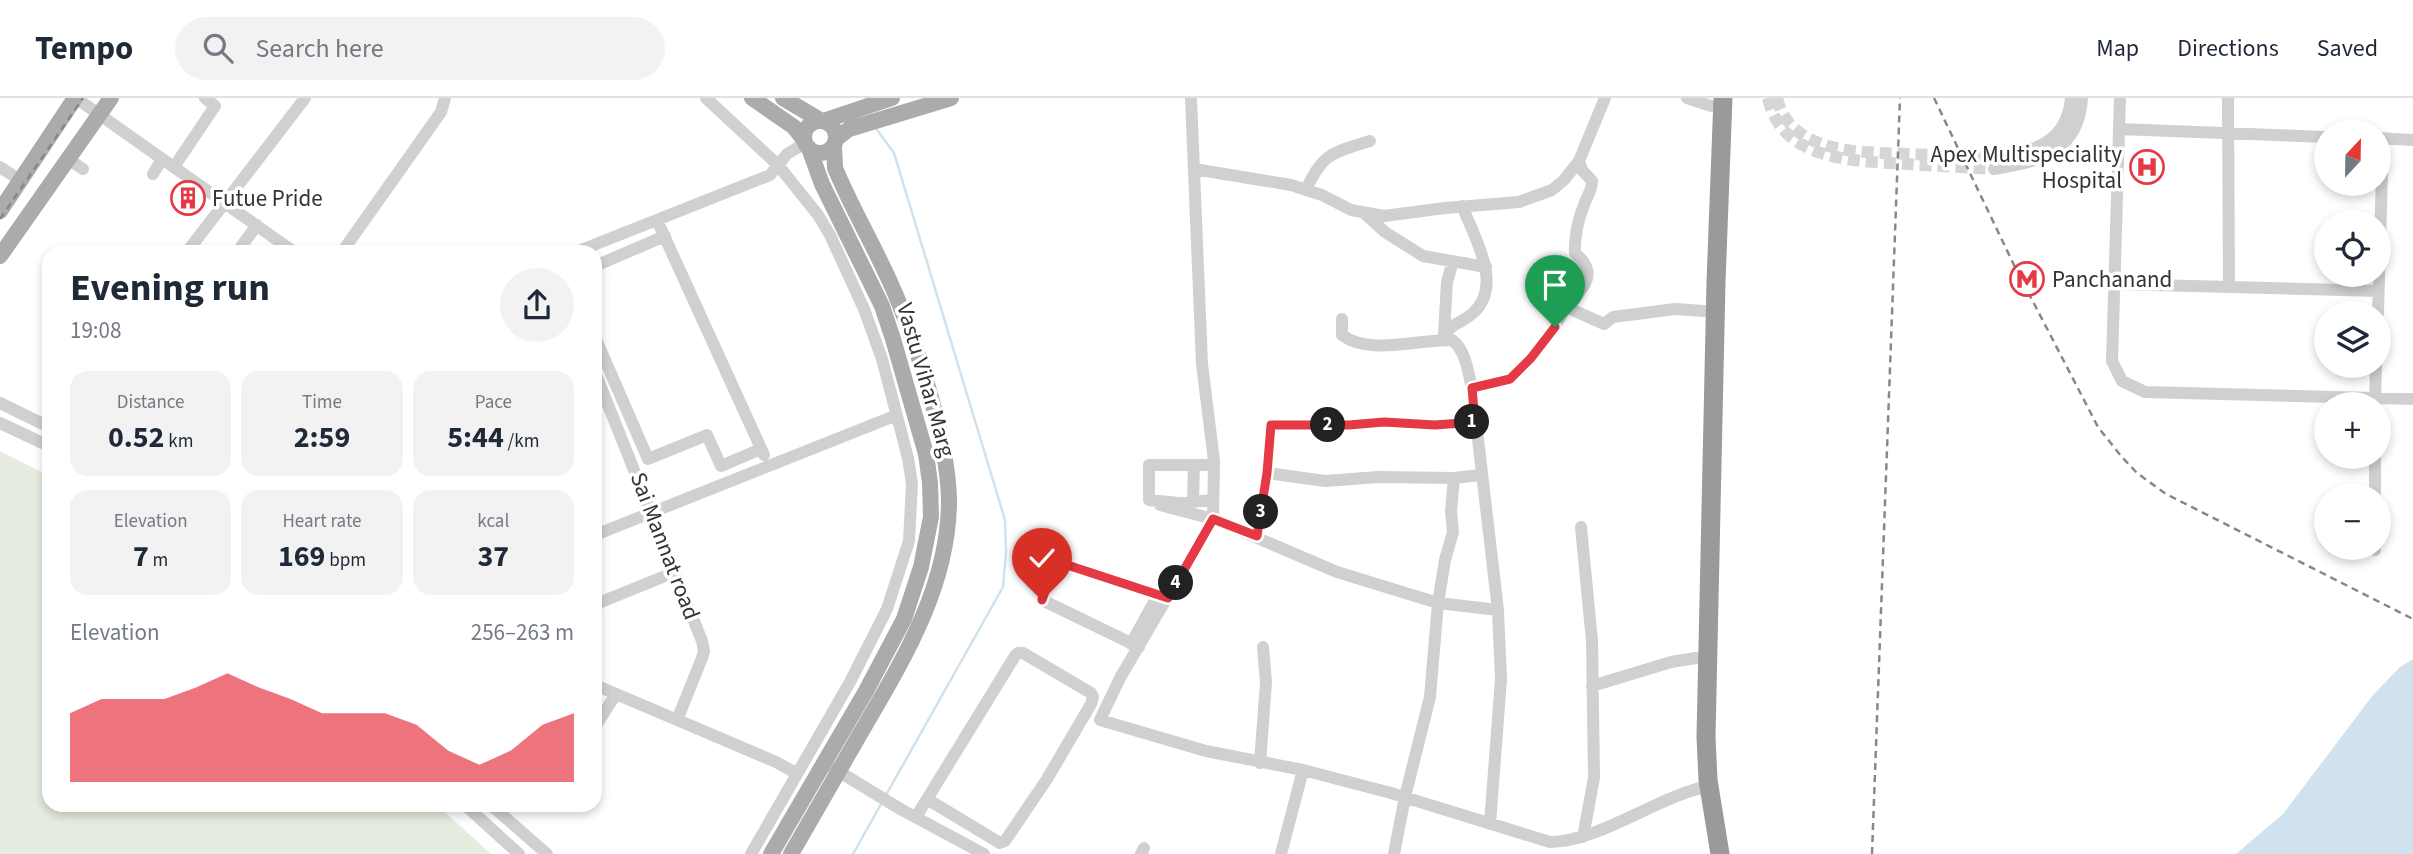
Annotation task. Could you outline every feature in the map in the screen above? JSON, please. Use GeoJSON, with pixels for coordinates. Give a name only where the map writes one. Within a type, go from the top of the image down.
{"type":"FeatureCollection","features":[{"type":"Feature","properties":{"kind":"highway"},"geometry":{"type":"LineString","coordinates":[[1708,854],[1703,787],[1695,737],[1704,311],[1715,101]]}},
{"type":"Feature","properties":{"kind":"highway"},"geometry":{"type":"LineString","coordinates":[[1715,101],[1716,282],[1703,787],[1720,854]]}},
{"type":"Feature","properties":{"kind":"main road"},"geometry":{"type":"LineString","coordinates":[[0,211],[76,98]]}},
{"type":"Feature","properties":{"kind":"main road"},"geometry":{"type":"LineString","coordinates":[[0,256],[111,98]]}},
{"type":"Feature","properties":{"kind":"main road"},"geometry":{"type":"LineString","coordinates":[[752,98],[794,127],[806,144],[817,152],[823,152],[849,129],[951,98]]}},
{"type":"Feature","properties":{"kind":"main road"},"geometry":{"type":"LineString","coordinates":[[783,98],[804,113],[833,127],[835,168],[892,287],[910,334],[943,451],[948,500],[943,550],[920,625],[846,775],[791,854]]}},
{"type":"Feature","properties":{"kind":"main road"},"geometry":{"type":"LineString","coordinates":[[806,144],[806,128],[811,123],[892,98]]}},
{"type":"Feature","properties":{"kind":"main road","name":"Vastu Vihar Marg"},"geometry":{"type":"LineString","coordinates":[[771,854],[904,619],[926,547],[931,500],[926,454],[891,331],[806,144]]}},
{"type":"Feature","properties":{"kind":"street"},"geometry":{"type":"LineString","coordinates":[[76,98],[282,245]]}},
{"type":"Feature","properties":{"kind":"street"},"geometry":{"type":"LineString","coordinates":[[174,167],[215,106],[205,98]]}},
{"type":"Feature","properties":{"kind":"street"},"geometry":{"type":"LineString","coordinates":[[196,245],[225,202],[305,98]]}},
{"type":"Feature","properties":{"kind":"street"},"geometry":{"type":"LineString","coordinates":[[347,245],[441,112],[445,98]]}},
{"type":"Feature","properties":{"kind":"street"},"geometry":{"type":"LineString","coordinates":[[706,98],[778,165],[818,215],[841,257],[882,359],[908,458],[912,484],[911,527],[905,560],[876,634],[751,854]]}},
{"type":"Feature","properties":{"kind":"street"},"geometry":{"type":"LineString","coordinates":[[1191,98],[1202,364],[1213,465],[1213,519],[1163,596],[1135,646],[1100,720],[1206,751],[1303,770],[1405,797],[1490,824],[1550,848],[1703,787]]}},
{"type":"Feature","properties":{"kind":"street"},"geometry":{"type":"LineString","coordinates":[[1194,169],[1291,185],[1351,210],[1384,216],[1519,202],[1552,190],[1564,180],[1579,161],[1605,98]]}},
{"type":"Feature","properties":{"kind":"street"},"geometry":{"type":"LineString","coordinates":[[1687,98],[1715,101]]}},
{"type":"Feature","properties":{"kind":"street"},"geometry":{"type":"LineString","coordinates":[[2071,98],[2064,125],[2049,142],[2029,152],[1994,163],[2031,163],[2056,151],[2074,130],[2082,98]]}},
{"type":"Feature","properties":{"kind":"street"},"geometry":{"type":"LineString","coordinates":[[2120,98],[2112,361],[2122,382],[2145,392],[2314,399]]}},
{"type":"Feature","properties":{"kind":"street"},"geometry":{"type":"LineString","coordinates":[[2228,98],[2229,287]]}},
{"type":"Feature","properties":{"kind":"street"},"geometry":{"type":"LineString","coordinates":[[2119,129],[2314,137]]}},
{"type":"Feature","properties":{"kind":"street"},"geometry":{"type":"LineString","coordinates":[[2391,139],[2413,140]]}},
{"type":"Feature","properties":{"kind":"street"},"geometry":{"type":"LineString","coordinates":[[1306,190],[1316,169],[1333,153],[1370,141]]}},
{"type":"Feature","properties":{"kind":"street"},"geometry":{"type":"LineString","coordinates":[[594,245],[770,175],[792,149],[806,144]]}},
{"type":"Feature","properties":{"kind":"street"},"geometry":{"type":"LineString","coordinates":[[68,159],[83,169]]}},
{"type":"Feature","properties":{"kind":"street"},"geometry":{"type":"LineString","coordinates":[[153,174],[162,159]]}},
{"type":"Feature","properties":{"kind":"street"},"geometry":{"type":"LineString","coordinates":[[1472,388],[1510,379],[1520,370],[1583,287],[1589,270],[1586,262],[1575,253],[1574,241],[1580,226],[1581,211],[1592,191],[1592,181],[1582,170],[1579,161]]}},
{"type":"Feature","properties":{"kind":"street"},"geometry":{"type":"LineString","coordinates":[[0,167],[20,180]]}},
{"type":"Feature","properties":{"kind":"street"},"geometry":{"type":"LineString","coordinates":[[2378,301],[2380,196]]}},
{"type":"Feature","properties":{"kind":"street"},"geometry":{"type":"LineString","coordinates":[[1443,338],[1451,325],[1474,313],[1485,297],[1486,267],[1462,206]]}},
{"type":"Feature","properties":{"kind":"street"},"geometry":{"type":"LineString","coordinates":[[1362,212],[1385,232],[1423,256],[1486,267]]}},
{"type":"Feature","properties":{"kind":"street"},"geometry":{"type":"LineString","coordinates":[[657,220],[769,466]]}},
{"type":"Feature","properties":{"kind":"street"},"geometry":{"type":"LineString","coordinates":[[243,245],[260,227]]}},
{"type":"Feature","properties":{"kind":"street"},"geometry":{"type":"LineString","coordinates":[[250,245],[260,227]]}},
{"type":"Feature","properties":{"kind":"street"},"geometry":{"type":"LineString","coordinates":[[602,263],[665,236]]}},
{"type":"Feature","properties":{"kind":"street"},"geometry":{"type":"LineString","coordinates":[[1443,338],[1447,282],[1453,261]]}},
{"type":"Feature","properties":{"kind":"street"},"geometry":{"type":"LineString","coordinates":[[2114,284],[2378,291]]}},
{"type":"Feature","properties":{"kind":"street"},"geometry":{"type":"LineString","coordinates":[[1566,307],[1604,324],[1613,317],[1675,309],[1704,311]]}},
{"type":"Feature","properties":{"kind":"street"},"geometry":{"type":"LineString","coordinates":[[1342,318],[1342,335],[1352,343],[1380,345],[1443,338],[1457,343],[1465,362],[1472,388],[1480,475],[1498,610],[1501,679],[1490,824]]}},
{"type":"Feature","properties":{"kind":"street"},"geometry":{"type":"LineString","coordinates":[[602,353],[648,459],[707,435],[721,466],[761,449]]}},
{"type":"Feature","properties":{"kind":"street","name":"Sai Mannat road"},"geometry":{"type":"LineString","coordinates":[[602,389],[676,572],[704,651],[677,720]]}},
{"type":"Feature","properties":{"kind":"street"},"geometry":{"type":"LineString","coordinates":[[2391,401],[2413,399]]}},
{"type":"Feature","properties":{"kind":"street"},"geometry":{"type":"LineString","coordinates":[[0,403],[42,424]]}},
{"type":"Feature","properties":{"kind":"street"},"geometry":{"type":"LineString","coordinates":[[602,532],[897,415]]}},
{"type":"Feature","properties":{"kind":"street"},"geometry":{"type":"LineString","coordinates":[[1257,536],[1271,425],[1384,422],[1435,425],[1475,422]]}},
{"type":"Feature","properties":{"kind":"street"},"geometry":{"type":"LineString","coordinates":[[0,423],[42,443]]}},
{"type":"Feature","properties":{"kind":"street"},"geometry":{"type":"LineString","coordinates":[[1213,465],[1149,465],[1149,500],[1213,500]]}},
{"type":"Feature","properties":{"kind":"street"},"geometry":{"type":"LineString","coordinates":[[1194,466],[1194,502]]}},
{"type":"Feature","properties":{"kind":"street"},"geometry":{"type":"LineString","coordinates":[[1267,473],[1325,481],[1480,475]]}},
{"type":"Feature","properties":{"kind":"street"},"geometry":{"type":"LineString","coordinates":[[1394,854],[1430,698],[1438,603],[1453,531],[1451,511],[1454,478]]}},
{"type":"Feature","properties":{"kind":"street"},"geometry":{"type":"LineString","coordinates":[[1160,505],[1213,519],[1337,572],[1438,603],[1498,610]]}},
{"type":"Feature","properties":{"kind":"street"},"geometry":{"type":"LineString","coordinates":[[1581,527],[1592,641],[1594,778],[1583,837]]}},
{"type":"Feature","properties":{"kind":"street"},"geometry":{"type":"LineString","coordinates":[[1135,646],[1042,600],[1055,561],[1163,596]]}},
{"type":"Feature","properties":{"kind":"street"},"geometry":{"type":"LineString","coordinates":[[602,602],[676,572]]}},
{"type":"Feature","properties":{"kind":"street"},"geometry":{"type":"LineString","coordinates":[[1260,762],[1266,682],[1263,647]]}},
{"type":"Feature","properties":{"kind":"street"},"geometry":{"type":"LineString","coordinates":[[916,817],[926,799],[1018,653],[1023,653],[1091,693],[1091,704],[1047,779],[1005,841],[1000,843],[926,799]]}},
{"type":"Feature","properties":{"kind":"street"},"geometry":{"type":"LineString","coordinates":[[1592,686],[1671,662],[1696,658]]}},
{"type":"Feature","properties":{"kind":"street"},"geometry":{"type":"LineString","coordinates":[[602,688],[796,773]]}},
{"type":"Feature","properties":{"kind":"street"},"geometry":{"type":"LineString","coordinates":[[602,716],[616,694]]}},
{"type":"Feature","properties":{"kind":"street"},"geometry":{"type":"LineString","coordinates":[[824,762],[902,810],[984,854]]}},
{"type":"Feature","properties":{"kind":"street"},"geometry":{"type":"LineString","coordinates":[[1281,854],[1303,770]]}},
{"type":"Feature","properties":{"kind":"street"},"geometry":{"type":"LineString","coordinates":[[474,812],[519,854]]}},
{"type":"Feature","properties":{"kind":"street"},"geometry":{"type":"LineString","coordinates":[[501,812],[547,854]]}},
{"type":"Feature","properties":{"kind":"shaded area"},"geometry":{"type":"Polygon","coordinates":[[[0,451],[42,472],[42,812],[445,812],[491,854],[0,854],[0,451]]]}},
{"type":"Feature","properties":{"kind":"water"},"geometry":{"type":"Polygon","coordinates":[[[2413,659],[2413,854],[2236,854],[2283,814],[2373,695],[2400,667],[2413,659]]]}},
{"type":"Feature","properties":{"kind":"waterway"},"geometry":{"type":"LineString","coordinates":[[875,127],[894,153],[1005,520],[1006,552],[1003,587],[886,795]]}},
{"type":"Feature","properties":{"kind":"waterway"},"geometry":{"type":"LineString","coordinates":[[853,854],[881,804]]}},
{"type":"Feature","properties":{"kind":"tunnel"},"geometry":{"type":"LineString","coordinates":[[1768,98],[1776,119],[1788,135],[1824,154],[1866,161],[1994,169]]}},
{"type":"Feature","properties":{"kind":"tunnel"},"geometry":{"type":"LineString","coordinates":[[1777,98],[1785,117],[1797,131],[1831,147],[1871,152],[1995,158]]}},
{"type":"Feature","properties":{"kind":"railway"},"geometry":{"type":"LineString","coordinates":[[0,219],[83,98]]}},
{"type":"Feature","properties":{"kind":"railway"},"geometry":{"type":"LineString","coordinates":[[1872,854],[1900,98]]}},
{"type":"Feature","properties":{"kind":"railway"},"geometry":{"type":"LineString","coordinates":[[1934,98],[2013,263],[2098,427],[2121,456],[2137,473],[2166,494],[2413,619]]}},
{"type":"Feature","properties":{"kind":"place","name":"Apex Multispeciality Hospital"},"geometry":{"type":"Point","coordinates":[2147,167]}},
{"type":"Feature","properties":{"kind":"place","name":"Futue Pride"},"geometry":{"type":"Point","coordinates":[188,198]}},
{"type":"Feature","properties":{"kind":"place","name":"Panchanand"},"geometry":{"type":"Point","coordinates":[2027,279]}},
{"type":"Feature","properties":{"kind":"route"},"geometry":{"type":"LineString","coordinates":[[1042,600],[1055,561],[1168,598],[1213,519],[1257,536],[1271,425],[1384,422],[1435,425],[1475,422],[1472,388],[1510,379],[1531,358],[1555,327]]}}]}
